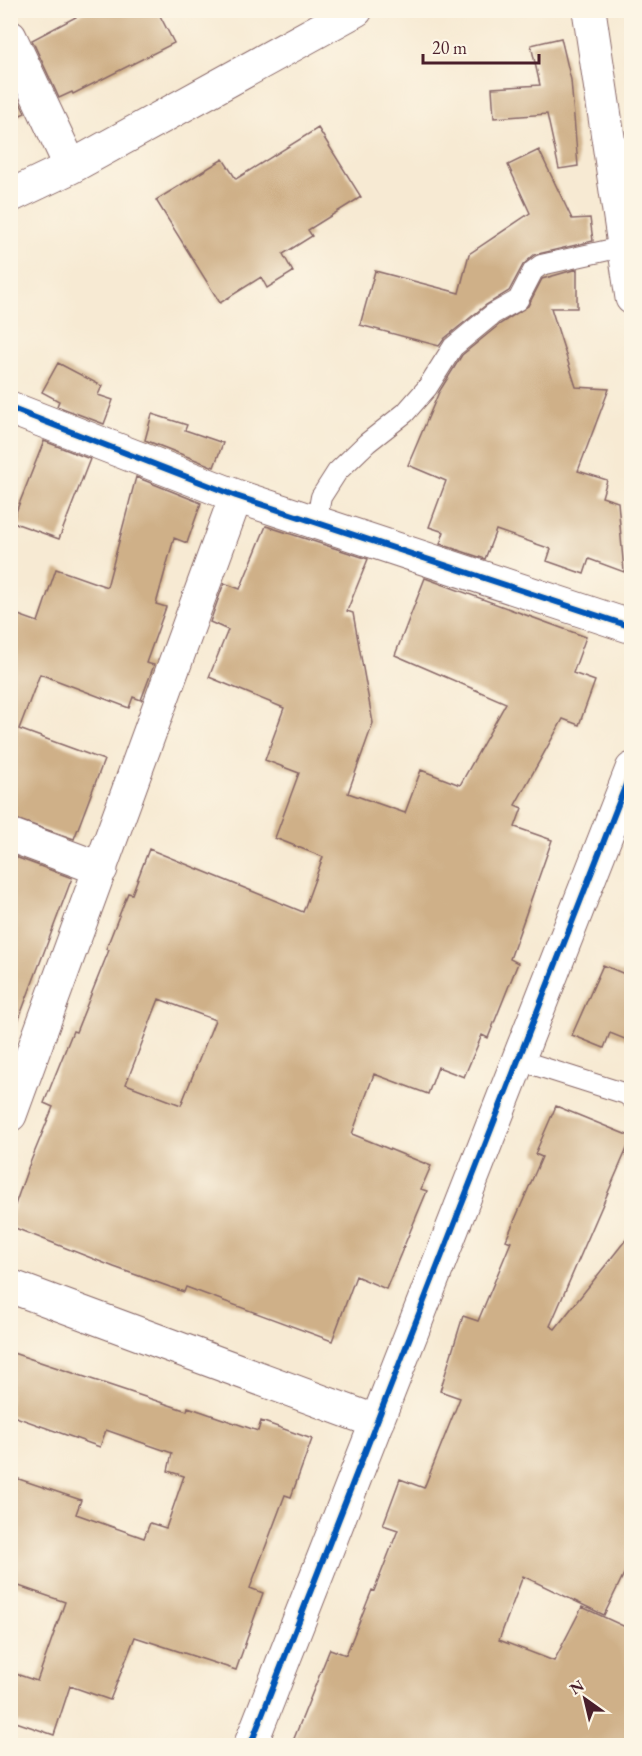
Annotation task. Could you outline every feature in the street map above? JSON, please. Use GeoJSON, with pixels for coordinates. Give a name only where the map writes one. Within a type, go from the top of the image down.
{"type":"FeatureCollection","features":[{"type":"Feature","properties":{"kind":"street"},"geometry":{"type":"LineString","coordinates":[[10,196],[71,167],[356,10]]}},
{"type":"Feature","properties":{"kind":"street"},"geometry":{"type":"LineString","coordinates":[[589,10],[622,247],[632,298]]}},
{"type":"Feature","properties":{"kind":"street"},"geometry":{"type":"LineString","coordinates":[[10,38],[71,167]]}},
{"type":"Feature","properties":{"kind":"street"},"geometry":{"type":"LineString","coordinates":[[10,408],[236,496],[632,627]]}},
{"type":"Feature","properties":{"kind":"street"},"geometry":{"type":"LineString","coordinates":[[10,1115],[236,496]]}},
{"type":"Feature","properties":{"kind":"street"},"geometry":{"type":"LineString","coordinates":[[250,1746],[632,769]]}},
{"type":"Feature","properties":{"kind":"street"},"geometry":{"type":"LineString","coordinates":[[10,835],[101,869]]}},
{"type":"Feature","properties":{"kind":"street"},"geometry":{"type":"LineString","coordinates":[[10,1286],[377,1422]]}},
{"type":"Feature","properties":{"kind":"lane"},"geometry":{"type":"LineString","coordinates":[[316,524],[321,497],[337,472],[367,443],[405,413],[427,388],[453,348],[494,314],[518,300],[533,271],[541,265],[622,247]]}},
{"type":"Feature","properties":{"kind":"lane"},"geometry":{"type":"LineString","coordinates":[[519,1060],[626,1094],[632,1099]]}},
{"type":"Feature","properties":{"kind":"building"},"geometry":{"type":"Polygon","coordinates":[[[89,10],[157,10],[174,43],[73,94],[72,92],[59,98],[32,40],[89,10]]]}},
{"type":"Feature","properties":{"kind":"building"},"geometry":{"type":"Polygon","coordinates":[[[561,38],[571,80],[578,166],[559,169],[547,114],[494,118],[492,88],[540,85],[531,45],[561,38]]]}},
{"type":"Feature","properties":{"kind":"building"},"geometry":{"type":"Polygon","coordinates":[[[10,82],[25,113],[10,120],[10,82]]]}},
{"type":"Feature","properties":{"kind":"building"},"geometry":{"type":"Polygon","coordinates":[[[318,128],[361,197],[308,230],[312,236],[283,254],[293,272],[267,288],[261,277],[220,303],[156,200],[223,159],[236,179],[318,128]]]}},
{"type":"Feature","properties":{"kind":"building"},"geometry":{"type":"Polygon","coordinates":[[[539,150],[572,219],[590,218],[593,241],[534,255],[523,265],[509,291],[486,305],[445,338],[439,346],[360,325],[375,271],[459,293],[469,254],[530,213],[508,165],[539,150]]]}},
{"type":"Feature","properties":{"kind":"building"},"geometry":{"type":"Polygon","coordinates":[[[577,269],[577,308],[551,308],[576,387],[609,389],[578,471],[607,480],[602,497],[618,502],[624,572],[589,559],[584,574],[547,561],[551,549],[496,530],[485,559],[440,544],[444,532],[429,527],[446,481],[408,465],[439,392],[462,355],[500,324],[528,306],[542,279],[577,269]]]}},
{"type":"Feature","properties":{"kind":"building"},"geometry":{"type":"Polygon","coordinates":[[[58,363],[102,386],[98,395],[113,400],[104,424],[57,406],[59,401],[42,392],[58,363]]]}},
{"type":"Feature","properties":{"kind":"building"},"geometry":{"type":"Polygon","coordinates":[[[152,414],[187,425],[185,430],[223,443],[214,467],[145,440],[152,414]]]}},
{"type":"Feature","properties":{"kind":"building"},"geometry":{"type":"Polygon","coordinates":[[[44,441],[90,459],[59,539],[12,522],[44,441]]]}},
{"type":"Feature","properties":{"kind":"building"},"geometry":{"type":"Polygon","coordinates":[[[136,477],[201,503],[187,543],[174,538],[156,604],[166,607],[146,663],[154,665],[141,700],[133,697],[129,708],[40,674],[19,729],[104,760],[74,839],[10,817],[10,612],[38,622],[56,569],[107,587],[136,477]]]}},
{"type":"Feature","properties":{"kind":"building"},"geometry":{"type":"Polygon","coordinates":[[[266,526],[368,559],[347,611],[353,613],[373,723],[348,793],[405,813],[421,770],[460,785],[506,703],[395,655],[425,578],[586,637],[573,673],[595,681],[579,725],[563,719],[515,805],[522,808],[515,827],[552,840],[510,959],[518,963],[488,1038],[482,1035],[464,1077],[438,1067],[428,1094],[374,1074],[352,1134],[431,1166],[421,1189],[427,1191],[386,1289],[356,1276],[332,1341],[186,1287],[184,1292],[114,1267],[10,1226],[10,1219],[28,1168],[53,1107],[44,1103],[109,950],[106,949],[128,893],[132,894],[149,849],[303,912],[323,857],[275,838],[299,773],[265,760],[284,708],[209,677],[228,630],[210,622],[224,583],[240,589],[266,526]],[[159,999],[126,1084],[181,1105],[215,1020],[159,999]]]}},
{"type":"Feature","properties":{"kind":"building"},"geometry":{"type":"Polygon","coordinates":[[[10,855],[72,878],[13,1034],[10,1034],[10,855]]]}},
{"type":"Feature","properties":{"kind":"building"},"geometry":{"type":"Polygon","coordinates":[[[603,965],[632,977],[632,1042],[610,1033],[604,1048],[572,1035],[603,965]]]}},
{"type":"Feature","properties":{"kind":"building"},"geometry":{"type":"Polygon","coordinates":[[[556,1106],[632,1137],[550,1326],[555,1329],[632,1232],[632,1557],[604,1615],[523,1576],[499,1640],[554,1661],[582,1607],[632,1630],[632,1746],[291,1746],[330,1649],[346,1655],[372,1590],[374,1591],[398,1530],[383,1525],[400,1479],[424,1488],[460,1398],[440,1391],[463,1316],[478,1321],[511,1242],[506,1240],[542,1157],[535,1154],[556,1106]]]}},
{"type":"Feature","properties":{"kind":"building"},"geometry":{"type":"Polygon","coordinates":[[[10,1352],[187,1411],[188,1407],[258,1431],[261,1421],[312,1439],[291,1497],[285,1495],[250,1588],[263,1593],[236,1670],[135,1637],[110,1700],[70,1686],[54,1735],[10,1720],[10,1672],[37,1681],[65,1602],[10,1583],[10,1476],[81,1500],[76,1514],[144,1538],[150,1523],[166,1528],[184,1476],[168,1471],[172,1453],[106,1430],[100,1447],[10,1415],[10,1352]]]}},
{"type":"Feature","properties":{"kind":"cycle path"},"geometry":{"type":"LineString","coordinates":[[10,408],[236,496],[632,627]]}},
{"type":"Feature","properties":{"kind":"cycle path"},"geometry":{"type":"LineString","coordinates":[[250,1746],[632,769]]}}]}
